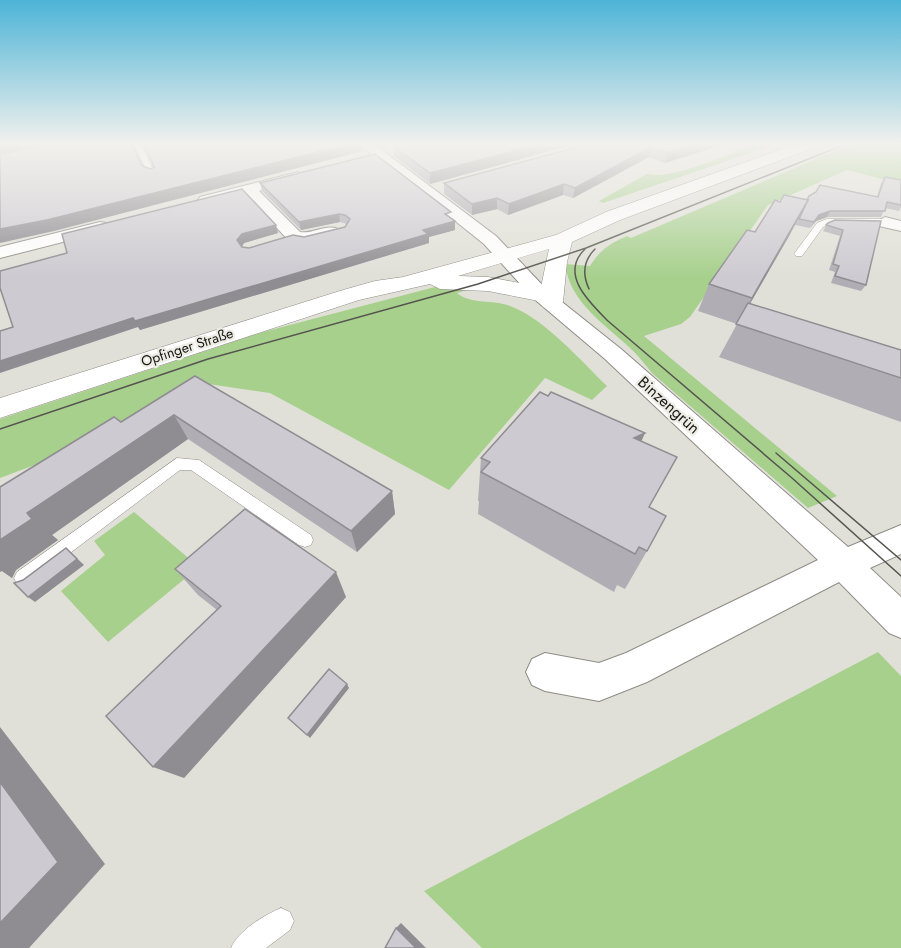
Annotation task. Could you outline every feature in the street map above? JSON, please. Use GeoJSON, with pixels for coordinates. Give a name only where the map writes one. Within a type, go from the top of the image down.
{"type":"FeatureCollection","features":[{"type":"Feature","properties":{"kind":"street","name":"Binzengrün"},"geometry":{"type":"LineString","coordinates":[[424,188],[478,230],[545,298],[613,354],[805,526],[901,621]]}},
{"type":"Feature","properties":{"kind":"street"},"geometry":{"type":"LineString","coordinates":[[428,191],[439,188]]}},
{"type":"Feature","properties":{"kind":"street","name":"Opfinger Straße"},"geometry":{"type":"LineString","coordinates":[[0,408],[375,288],[400,276],[498,250],[563,239],[613,216],[689,188]]}},
{"type":"Feature","properties":{"kind":"street"},"geometry":{"type":"LineString","coordinates":[[196,203],[249,189],[294,236]]}},
{"type":"Feature","properties":{"kind":"street","name":"Opfinger Straße"},"geometry":{"type":"LineString","coordinates":[[375,288],[405,284],[498,250],[590,220],[613,216]]}},
{"type":"Feature","properties":{"kind":"street"},"geometry":{"type":"LineString","coordinates":[[0,253],[117,223]]}},
{"type":"Feature","properties":{"kind":"street"},"geometry":{"type":"LineString","coordinates":[[273,242],[294,236],[306,238],[340,229]]}},
{"type":"Feature","properties":{"kind":"street"},"geometry":{"type":"LineString","coordinates":[[405,284],[466,282],[545,298],[563,239]]}},
{"type":"Feature","properties":{"kind":"street"},"geometry":{"type":"LineString","coordinates":[[545,672],[599,682],[634,669],[844,564],[901,539]]}},
{"type":"Feature","properties":{"kind":"lane"},"geometry":{"type":"LineString","coordinates":[[799,254],[820,225],[830,221],[893,224]]}},
{"type":"Feature","properties":{"kind":"lane"},"geometry":{"type":"LineString","coordinates":[[22,578],[177,464],[194,464],[305,540]]}},
{"type":"Feature","properties":{"kind":"lane"},"geometry":{"type":"LineString","coordinates":[[244,948],[281,921]]}},
{"type":"Feature","properties":{"kind":"green space"},"geometry":{"type":"Polygon","coordinates":[[[622,188],[647,188],[603,203],[599,201],[622,188]]]}},
{"type":"Feature","properties":{"kind":"green space"},"geometry":{"type":"Polygon","coordinates":[[[747,188],[806,188],[768,205],[690,317],[681,324],[644,336],[837,496],[808,508],[653,374],[634,352],[581,301],[568,278],[565,264],[590,266],[597,256],[610,245],[627,236],[631,238],[747,188]]]}},
{"type":"Feature","properties":{"kind":"green space"},"geometry":{"type":"Polygon","coordinates":[[[435,287],[467,290],[457,293],[475,301],[503,304],[523,312],[562,341],[607,386],[592,400],[545,378],[449,490],[270,393],[208,384],[64,454],[0,478],[0,419],[263,332],[435,287]]]}},
{"type":"Feature","properties":{"kind":"green space"},"geometry":{"type":"Polygon","coordinates":[[[134,512],[199,567],[108,642],[61,591],[105,555],[94,541],[134,512]]]}},
{"type":"Feature","properties":{"kind":"green space"},"geometry":{"type":"Polygon","coordinates":[[[878,652],[901,676],[901,948],[482,948],[424,891],[878,652]]]}},
{"type":"Feature","properties":{"kind":"building"},"geometry":{"type":"Polygon","coordinates":[[[0,188],[174,188],[47,220],[0,229],[0,188]]]}},
{"type":"Feature","properties":{"kind":"building"},"geometry":{"type":"Polygon","coordinates":[[[265,188],[420,188],[451,212],[445,214],[455,221],[423,230],[428,234],[135,321],[133,318],[0,361],[0,331],[13,327],[0,288],[0,271],[67,253],[62,234],[242,189],[276,225],[242,234],[237,240],[242,247],[249,248],[293,235],[304,237],[345,227],[350,219],[339,214],[299,222],[265,188]]]}},
{"type":"Feature","properties":{"kind":"building"},"geometry":{"type":"Polygon","coordinates":[[[451,188],[552,188],[509,204],[497,198],[472,204],[451,188]]]}},
{"type":"Feature","properties":{"kind":"building"},"geometry":{"type":"Polygon","coordinates":[[[818,188],[836,188],[878,197],[881,188],[901,188],[901,205],[887,202],[885,211],[830,211],[819,215],[814,222],[799,219],[809,196],[818,188]]]}},
{"type":"Feature","properties":{"kind":"building"},"geometry":{"type":"Polygon","coordinates":[[[784,195],[808,200],[752,298],[709,284],[747,230],[755,232],[775,200],[780,202],[784,195]]]}},
{"type":"Feature","properties":{"kind":"building"},"geometry":{"type":"Polygon","coordinates":[[[835,220],[881,221],[866,285],[835,276],[839,266],[833,264],[843,230],[826,225],[835,220]]]}},
{"type":"Feature","properties":{"kind":"building"},"geometry":{"type":"Polygon","coordinates":[[[748,303],[901,350],[901,378],[736,324],[748,303]]]}},
{"type":"Feature","properties":{"kind":"building"},"geometry":{"type":"Polygon","coordinates":[[[195,376],[392,491],[351,531],[174,415],[27,513],[32,519],[0,540],[0,487],[114,417],[121,422],[195,376]]]}},
{"type":"Feature","properties":{"kind":"building"},"geometry":{"type":"Polygon","coordinates":[[[540,392],[548,396],[551,392],[645,433],[634,438],[677,457],[649,507],[666,516],[647,551],[639,547],[635,554],[481,472],[490,462],[481,458],[540,392]]]}},
{"type":"Feature","properties":{"kind":"building"},"geometry":{"type":"Polygon","coordinates":[[[245,509],[336,572],[153,767],[106,716],[221,606],[175,569],[245,509]]]}},
{"type":"Feature","properties":{"kind":"building"},"geometry":{"type":"Polygon","coordinates":[[[66,548],[77,559],[28,597],[14,583],[23,580],[66,548]]]}},
{"type":"Feature","properties":{"kind":"building"},"geometry":{"type":"Polygon","coordinates":[[[329,669],[347,684],[307,735],[288,718],[329,669]]]}},
{"type":"Feature","properties":{"kind":"building"},"geometry":{"type":"Polygon","coordinates":[[[0,782],[58,862],[0,923],[0,782]]]}},
{"type":"Feature","properties":{"kind":"building"},"geometry":{"type":"Polygon","coordinates":[[[396,928],[416,948],[385,948],[396,928]]]}},
{"type":"Feature","properties":{"kind":"tram line"},"geometry":{"type":"LineString","coordinates":[[0,429],[208,359],[478,284],[586,248],[735,188]]}},
{"type":"Feature","properties":{"kind":"tram line"},"geometry":{"type":"LineString","coordinates":[[585,249],[578,258],[575,268],[576,278],[586,296],[600,313],[792,478],[901,576]]}},
{"type":"Feature","properties":{"kind":"tram line"},"geometry":{"type":"LineString","coordinates":[[589,289],[585,278],[585,268],[588,258],[595,249]]}},
{"type":"Feature","properties":{"kind":"tram line"},"geometry":{"type":"LineString","coordinates":[[776,453],[901,560]]}}]}
